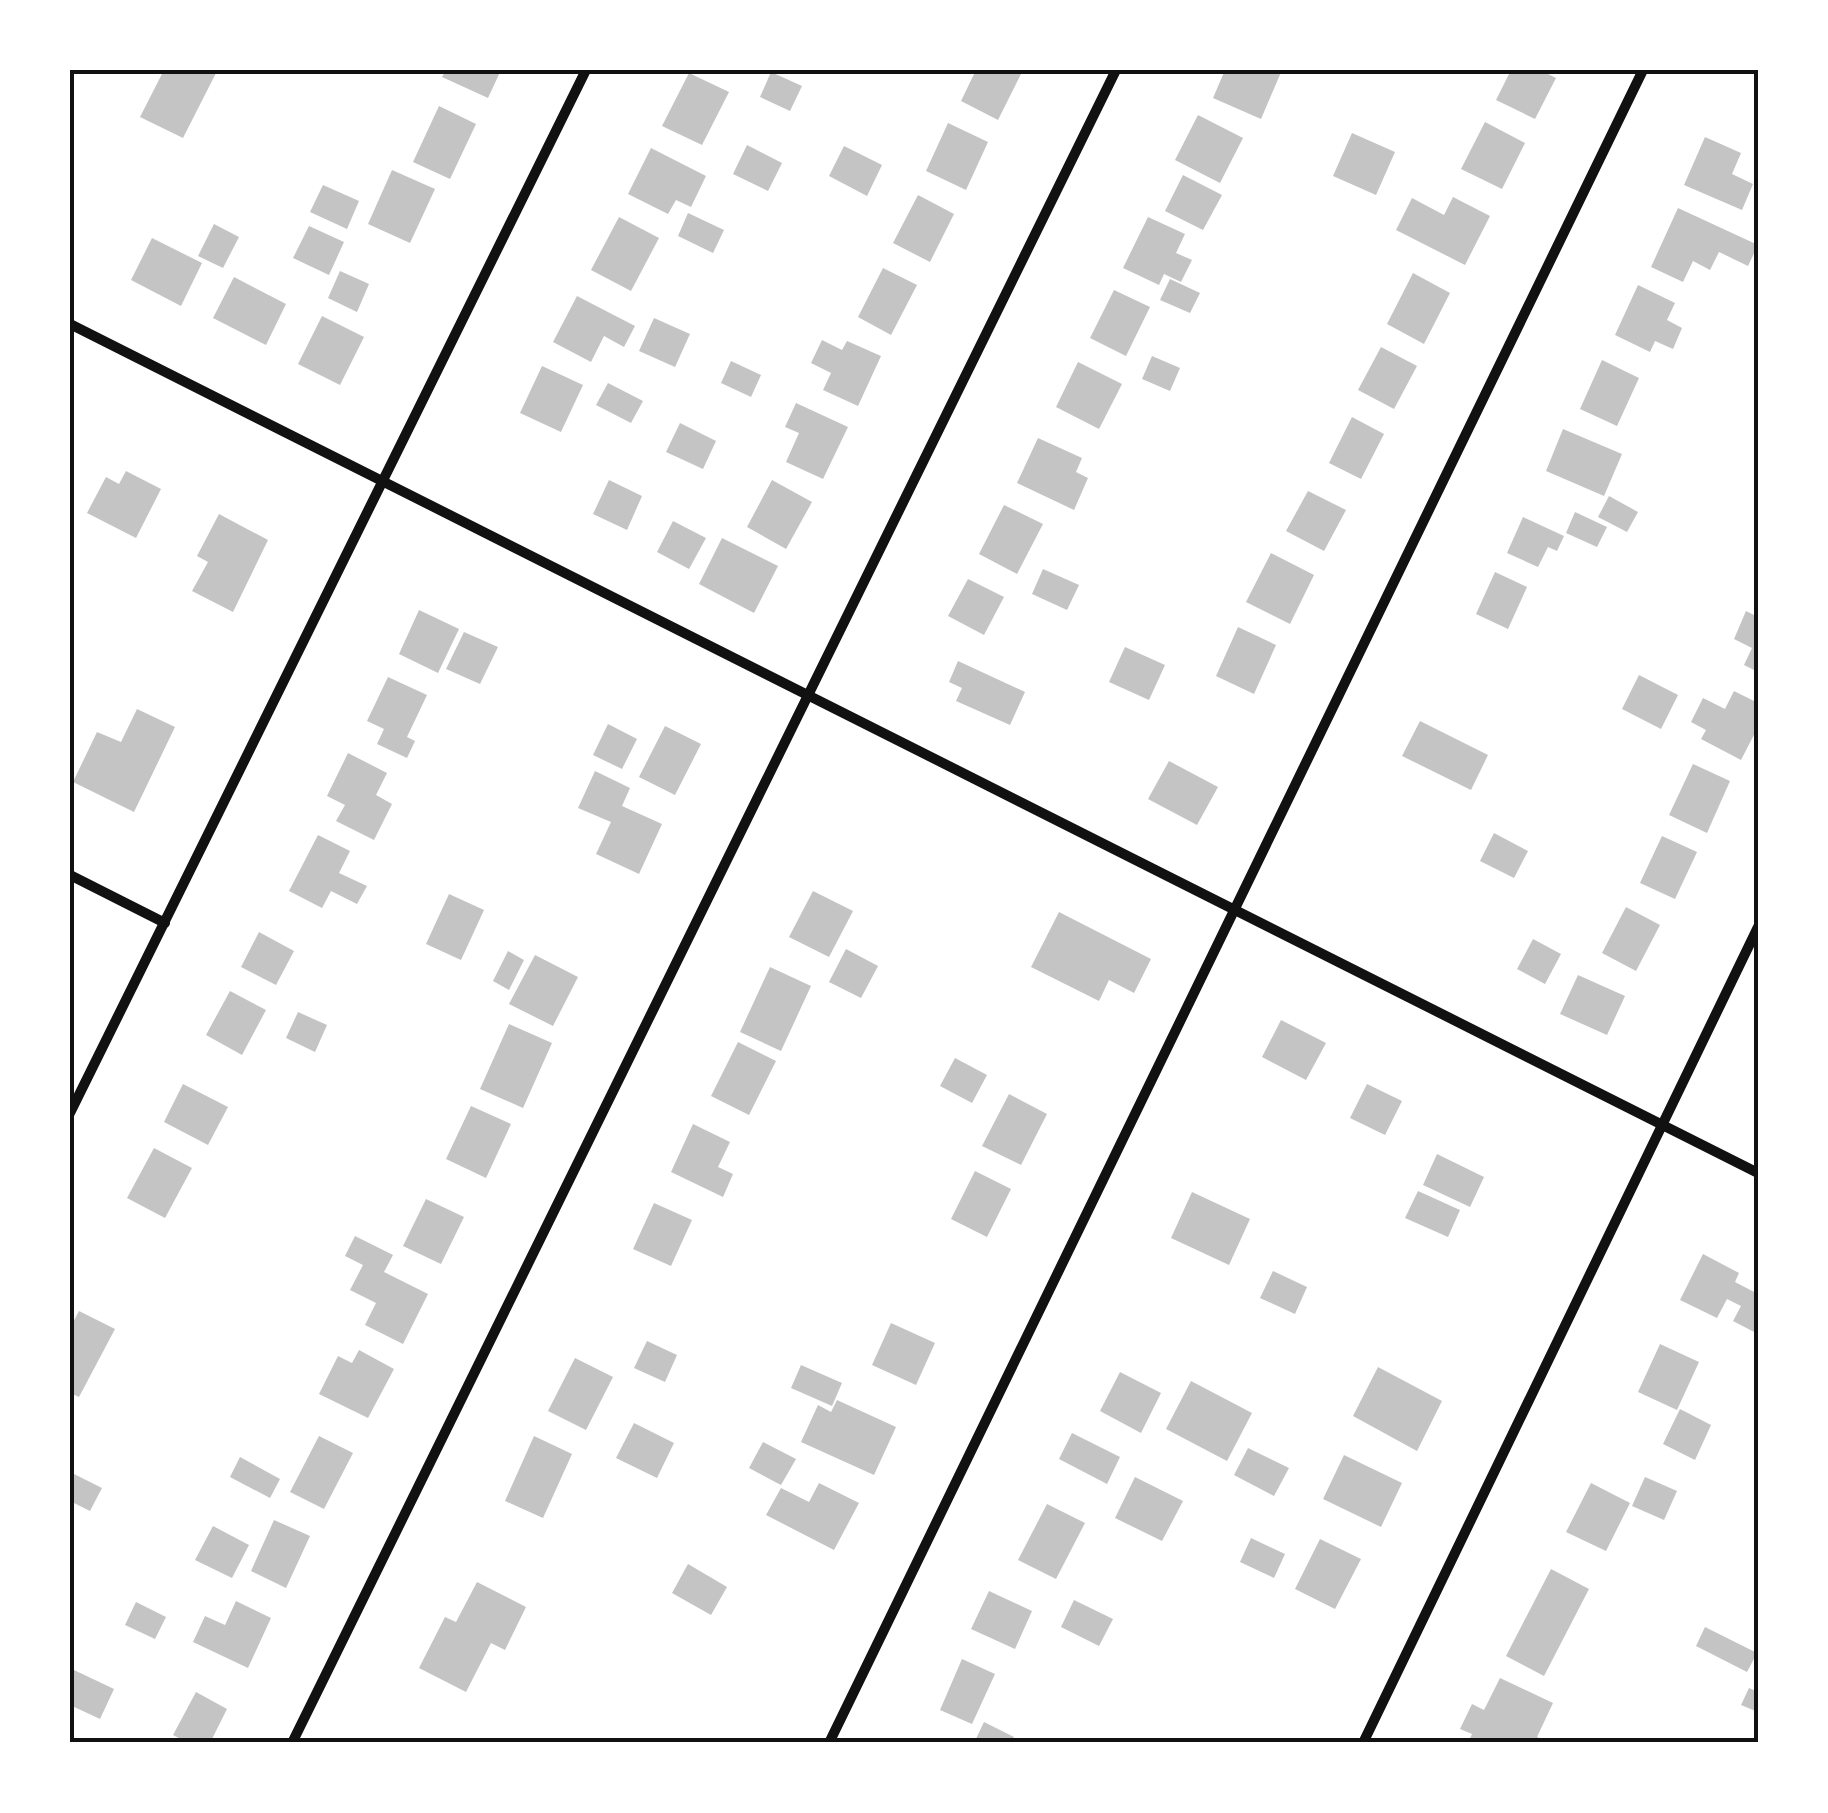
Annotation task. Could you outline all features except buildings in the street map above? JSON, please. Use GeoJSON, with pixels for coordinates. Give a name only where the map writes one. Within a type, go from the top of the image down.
{"type":"FeatureCollection","features":[{"type":"Feature","properties":{"kind":"street"},"geometry":{"type":"LineString","coordinates":[[70,1113],[586,70]]}},
{"type":"Feature","properties":{"kind":"street"},"geometry":{"type":"LineString","coordinates":[[292,1743],[1116,70]]}},
{"type":"Feature","properties":{"kind":"street"},"geometry":{"type":"LineString","coordinates":[[829,1743],[1643,70]]}},
{"type":"Feature","properties":{"kind":"street"},"geometry":{"type":"LineString","coordinates":[[70,324],[1758,1173]]}},
{"type":"Feature","properties":{"kind":"street"},"geometry":{"type":"LineString","coordinates":[[70,875],[165,923]]}},
{"type":"Feature","properties":{"kind":"street"},"geometry":{"type":"LineString","coordinates":[[1363,1743],[1758,926]]}}]}
